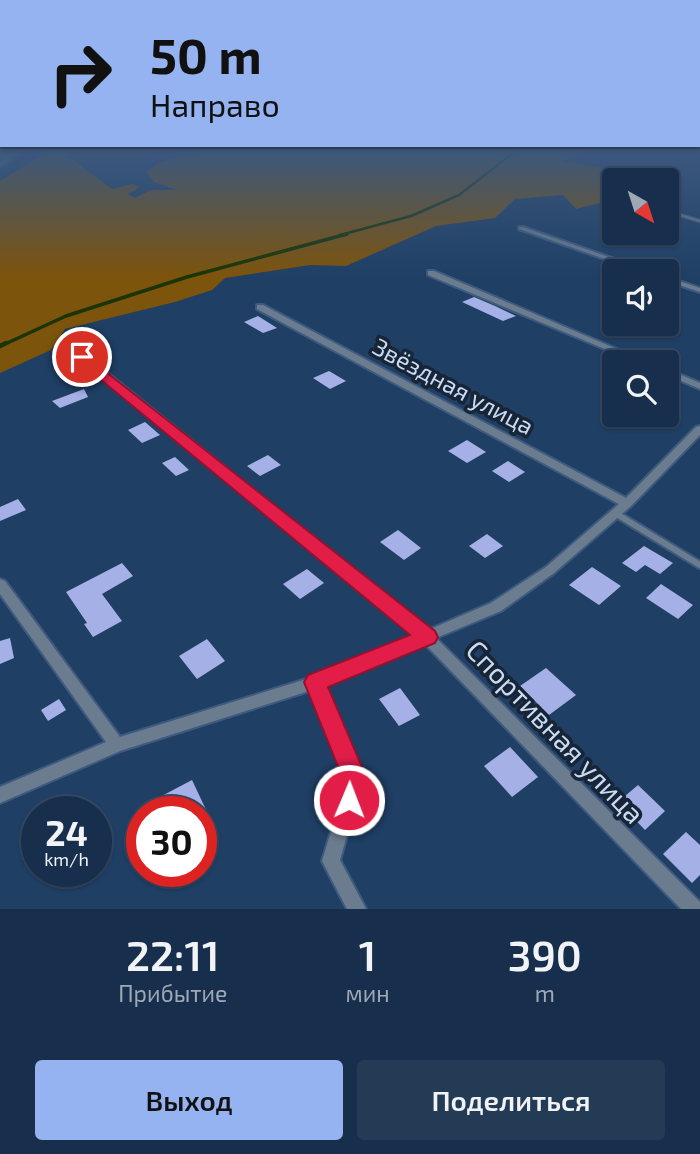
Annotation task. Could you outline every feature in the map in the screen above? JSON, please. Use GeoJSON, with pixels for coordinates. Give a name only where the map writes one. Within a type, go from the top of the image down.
{"type":"FeatureCollection","features":[{"type":"Feature","properties":{"kind":"street"},"geometry":{"type":"LineString","coordinates":[[521,228],[610,259]]}},
{"type":"Feature","properties":{"kind":"street"},"geometry":{"type":"LineString","coordinates":[[431,273],[614,350]]}},
{"type":"Feature","properties":{"kind":"street"},"geometry":{"type":"LineString","coordinates":[[679,283],[700,290]]}},
{"type":"Feature","properties":{"kind":"street","name":"Звёздная улица"},"geometry":{"type":"LineString","coordinates":[[260,307],[627,503]]}},
{"type":"Feature","properties":{"kind":"street","name":"Спортивная улица"},"geometry":{"type":"LineString","coordinates":[[82,357],[427,637],[694,909]]}},
{"type":"Feature","properties":{"kind":"street"},"geometry":{"type":"LineString","coordinates":[[679,377],[700,386]]}},
{"type":"Feature","properties":{"kind":"street"},"geometry":{"type":"LineString","coordinates":[[0,795],[117,745],[316,682],[496,607],[551,570],[627,503],[700,429]]}},
{"type":"Feature","properties":{"kind":"street"},"geometry":{"type":"LineString","coordinates":[[0,584],[117,745]]}},
{"type":"Feature","properties":{"kind":"street"},"geometry":{"type":"LineString","coordinates":[[316,682],[355,779],[331,861],[357,909]]}},
{"type":"Feature","properties":{"kind":"lane"},"geometry":{"type":"LineString","coordinates":[[679,215],[700,221]]}},
{"type":"Feature","properties":{"kind":"lane"},"geometry":{"type":"LineString","coordinates":[[615,513],[700,565]]}},
{"type":"Feature","properties":{"kind":"shaded area"},"geometry":{"type":"Polygon","coordinates":[[[0,192],[131,192],[128,194],[135,198],[145,192],[602,192],[602,202],[576,209],[563,195],[515,199],[495,218],[436,226],[346,266],[310,265],[225,278],[212,290],[175,302],[65,329],[51,350],[0,373],[0,192]]]}},
{"type":"Feature","properties":{"kind":"building"},"geometry":{"type":"Polygon","coordinates":[[[474,297],[516,316],[503,321],[462,302],[474,297]]]}},
{"type":"Feature","properties":{"kind":"building"},"geometry":{"type":"Polygon","coordinates":[[[258,316],[277,328],[263,333],[244,322],[258,316]]]}},
{"type":"Feature","properties":{"kind":"building"},"geometry":{"type":"Polygon","coordinates":[[[329,371],[346,381],[330,389],[313,378],[329,371]]]}},
{"type":"Feature","properties":{"kind":"building"},"geometry":{"type":"Polygon","coordinates":[[[84,389],[88,397],[60,408],[52,401],[84,389]]]}},
{"type":"Feature","properties":{"kind":"building"},"geometry":{"type":"Polygon","coordinates":[[[145,422],[160,435],[142,443],[128,430],[145,422]]]}},
{"type":"Feature","properties":{"kind":"building"},"geometry":{"type":"Polygon","coordinates":[[[467,440],[486,452],[467,463],[448,451],[467,440]]]}},
{"type":"Feature","properties":{"kind":"building"},"geometry":{"type":"Polygon","coordinates":[[[268,455],[281,465],[260,476],[247,466],[268,455]]]}},
{"type":"Feature","properties":{"kind":"building"},"geometry":{"type":"Polygon","coordinates":[[[175,457],[189,470],[176,476],[162,463],[175,457]]]}},
{"type":"Feature","properties":{"kind":"building"},"geometry":{"type":"Polygon","coordinates":[[[508,461],[525,472],[509,482],[492,471],[508,461]]]}},
{"type":"Feature","properties":{"kind":"building"},"geometry":{"type":"Polygon","coordinates":[[[18,499],[26,510],[0,521],[0,507],[18,499]]]}},
{"type":"Feature","properties":{"kind":"building"},"geometry":{"type":"Polygon","coordinates":[[[398,530],[421,548],[404,560],[380,542],[398,530]]]}},
{"type":"Feature","properties":{"kind":"building"},"geometry":{"type":"Polygon","coordinates":[[[487,534],[503,546],[485,558],[469,546],[487,534]]]}},
{"type":"Feature","properties":{"kind":"building"},"geometry":{"type":"Polygon","coordinates":[[[644,546],[673,563],[660,574],[645,565],[636,572],[622,563],[644,546]]]}},
{"type":"Feature","properties":{"kind":"building"},"geometry":{"type":"Polygon","coordinates":[[[122,563],[133,576],[102,594],[122,621],[93,637],[66,592],[122,563]]]}},
{"type":"Feature","properties":{"kind":"building"},"geometry":{"type":"Polygon","coordinates":[[[592,567],[621,586],[599,605],[569,585],[592,567]]]}},
{"type":"Feature","properties":{"kind":"building"},"geometry":{"type":"Polygon","coordinates":[[[307,569],[324,583],[300,599],[283,584],[307,569]]]}},
{"type":"Feature","properties":{"kind":"building"},"geometry":{"type":"Polygon","coordinates":[[[661,584],[693,605],[678,619],[646,598],[661,584]]]}},
{"type":"Feature","properties":{"kind":"building"},"geometry":{"type":"Polygon","coordinates":[[[10,638],[14,658],[0,664],[0,641],[10,638]]]}},
{"type":"Feature","properties":{"kind":"building"},"geometry":{"type":"Polygon","coordinates":[[[207,639],[225,661],[197,679],[179,656],[207,639]]]}},
{"type":"Feature","properties":{"kind":"building"},"geometry":{"type":"Polygon","coordinates":[[[546,668],[576,695],[549,715],[520,686],[546,668]]]}},
{"type":"Feature","properties":{"kind":"building"},"geometry":{"type":"Polygon","coordinates":[[[400,688],[420,715],[399,726],[379,699],[400,688]]]}},
{"type":"Feature","properties":{"kind":"building"},"geometry":{"type":"Polygon","coordinates":[[[59,699],[66,710],[48,721],[41,710],[59,699]]]}},
{"type":"Feature","properties":{"kind":"building"},"geometry":{"type":"Polygon","coordinates":[[[510,747],[538,777],[512,797],[484,766],[510,747]]]}},
{"type":"Feature","properties":{"kind":"building"},"geometry":{"type":"Polygon","coordinates":[[[192,780],[200,796],[162,796],[192,780]]]}},
{"type":"Feature","properties":{"kind":"building"},"geometry":{"type":"Polygon","coordinates":[[[638,785],[665,811],[645,830],[618,802],[638,785]]]}},
{"type":"Feature","properties":{"kind":"building"},"geometry":{"type":"Polygon","coordinates":[[[686,832],[700,845],[700,875],[692,883],[663,854],[686,832]]]}},
{"type":"Feature","properties":{"kind":"waterway"},"geometry":{"type":"LineString","coordinates":[[340,235],[411,216],[462,192]]}},
{"type":"Feature","properties":{"kind":"waterway"},"geometry":{"type":"LineString","coordinates":[[3,345],[66,316],[187,277],[347,234]]}},
{"type":"Feature","properties":{"kind":"waterway"},"geometry":{"type":"LineString","coordinates":[[0,346],[6,343]]}},
{"type":"Feature","properties":{"kind":"route"},"geometry":{"type":"LineString","coordinates":[[82,357],[427,637],[316,682],[355,779],[349,800]]}}]}
